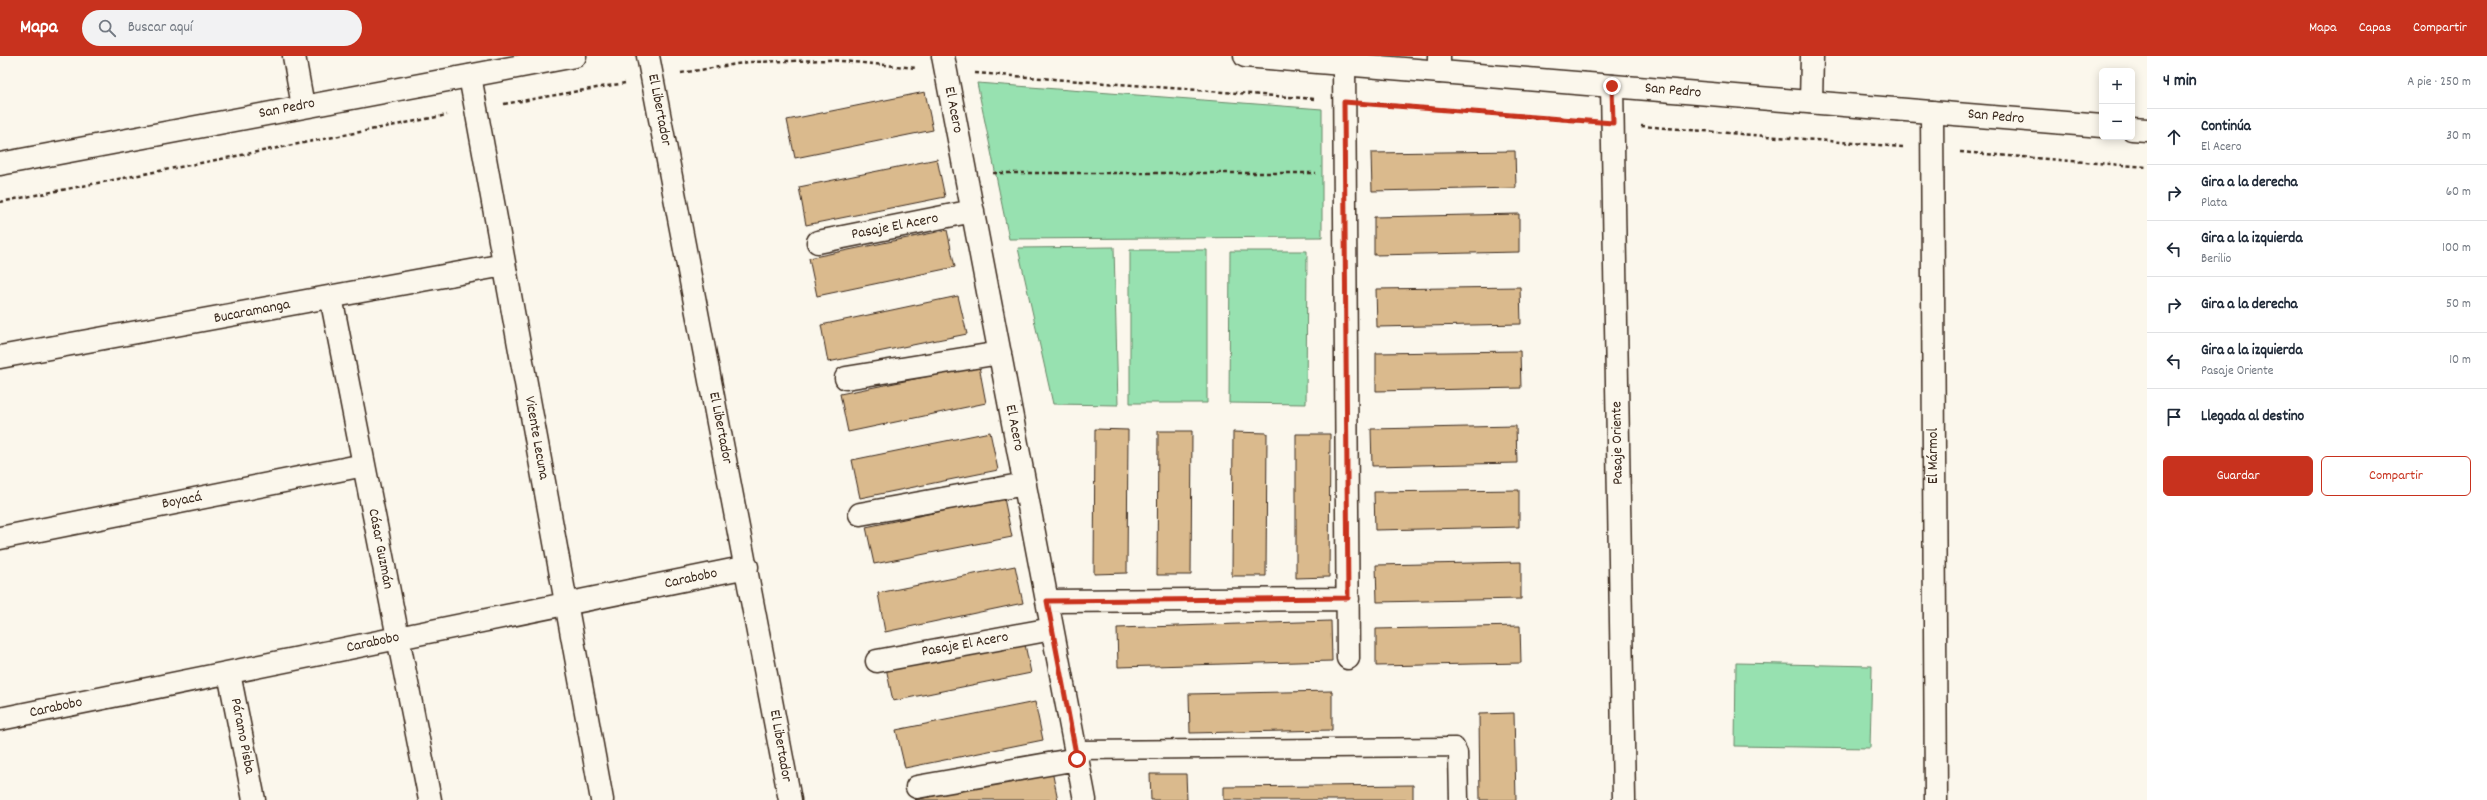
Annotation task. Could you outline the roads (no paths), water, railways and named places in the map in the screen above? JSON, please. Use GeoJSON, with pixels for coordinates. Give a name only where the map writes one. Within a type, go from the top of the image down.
{"type":"FeatureCollection","features":[{"type":"Feature","properties":{"kind":"street"},"geometry":{"type":"LineString","coordinates":[[294,56],[303,106]]}},
{"type":"Feature","properties":{"kind":"street","name":"San Pedro"},"geometry":{"type":"LineString","coordinates":[[0,164],[575,56]]}},
{"type":"Feature","properties":{"kind":"street","name":"El Libertador"},"geometry":{"type":"LineString","coordinates":[[648,56],[747,567],[790,800]]}},
{"type":"Feature","properties":{"kind":"street"},"geometry":{"type":"LineString","coordinates":[[1811,102],[1812,56]]}},
{"type":"Feature","properties":{"kind":"street","name":"San Pedro"},"geometry":{"type":"LineString","coordinates":[[1258,57],[1344,64],[1439,64],[1612,86],[2099,126]]}},
{"type":"Feature","properties":{"kind":"street","name":"El Acero"},"geometry":{"type":"LineString","coordinates":[[945,63],[1085,800]]}},
{"type":"Feature","properties":{"kind":"street"},"geometry":{"type":"LineString","coordinates":[[1344,64],[1348,658]]}},
{"type":"Feature","properties":{"kind":"street","name":"Vicente Lecuna"},"geometry":{"type":"LineString","coordinates":[[470,76],[602,800]]}},
{"type":"Feature","properties":{"kind":"street","name":"Pasaje Oriente"},"geometry":{"type":"LineString","coordinates":[[1612,86],[1624,800]]}},
{"type":"Feature","properties":{"kind":"street","name":"El Mármol"},"geometry":{"type":"LineString","coordinates":[[1932,112],[1936,800]]}},
{"type":"Feature","properties":{"kind":"street"},"geometry":{"type":"LineString","coordinates":[[2135,129],[2147,130]]}},
{"type":"Feature","properties":{"kind":"street","name":"Pasaje El Acero"},"geometry":{"type":"LineString","coordinates":[[818,242],[973,212]]}},
{"type":"Feature","properties":{"kind":"street","name":"Bucaramanga"},"geometry":{"type":"LineString","coordinates":[[0,357],[504,264]]}},
{"type":"Feature","properties":{"kind":"street","name":"Cásar Guzmán"},"geometry":{"type":"LineString","coordinates":[[331,297],[430,800]]}},
{"type":"Feature","properties":{"kind":"street"},"geometry":{"type":"LineString","coordinates":[[846,378],[1000,353]]}},
{"type":"Feature","properties":{"kind":"street","name":"Boyacá"},"geometry":{"type":"LineString","coordinates":[[0,538],[364,465]]}},
{"type":"Feature","properties":{"kind":"street"},"geometry":{"type":"LineString","coordinates":[[860,514],[1025,484]]}},
{"type":"Feature","properties":{"kind":"street","name":"Carabobo"},"geometry":{"type":"LineString","coordinates":[[0,719],[747,567]]}},
{"type":"Feature","properties":{"kind":"street"},"geometry":{"type":"LineString","coordinates":[[1047,601],[1348,598]]}},
{"type":"Feature","properties":{"kind":"street","name":"Pasaje El Acero"},"geometry":{"type":"LineString","coordinates":[[877,661],[1052,629]]}},
{"type":"Feature","properties":{"kind":"street","name":"Páramo Pisba"},"geometry":{"type":"LineString","coordinates":[[229,673],[254,800]]}},
{"type":"Feature","properties":{"kind":"street"},"geometry":{"type":"LineString","coordinates":[[917,787],[1076,754]]}},
{"type":"Feature","properties":{"kind":"lane"},"geometry":{"type":"LineString","coordinates":[[1076,754],[1454,747],[1458,753],[1459,800]]}}]}
